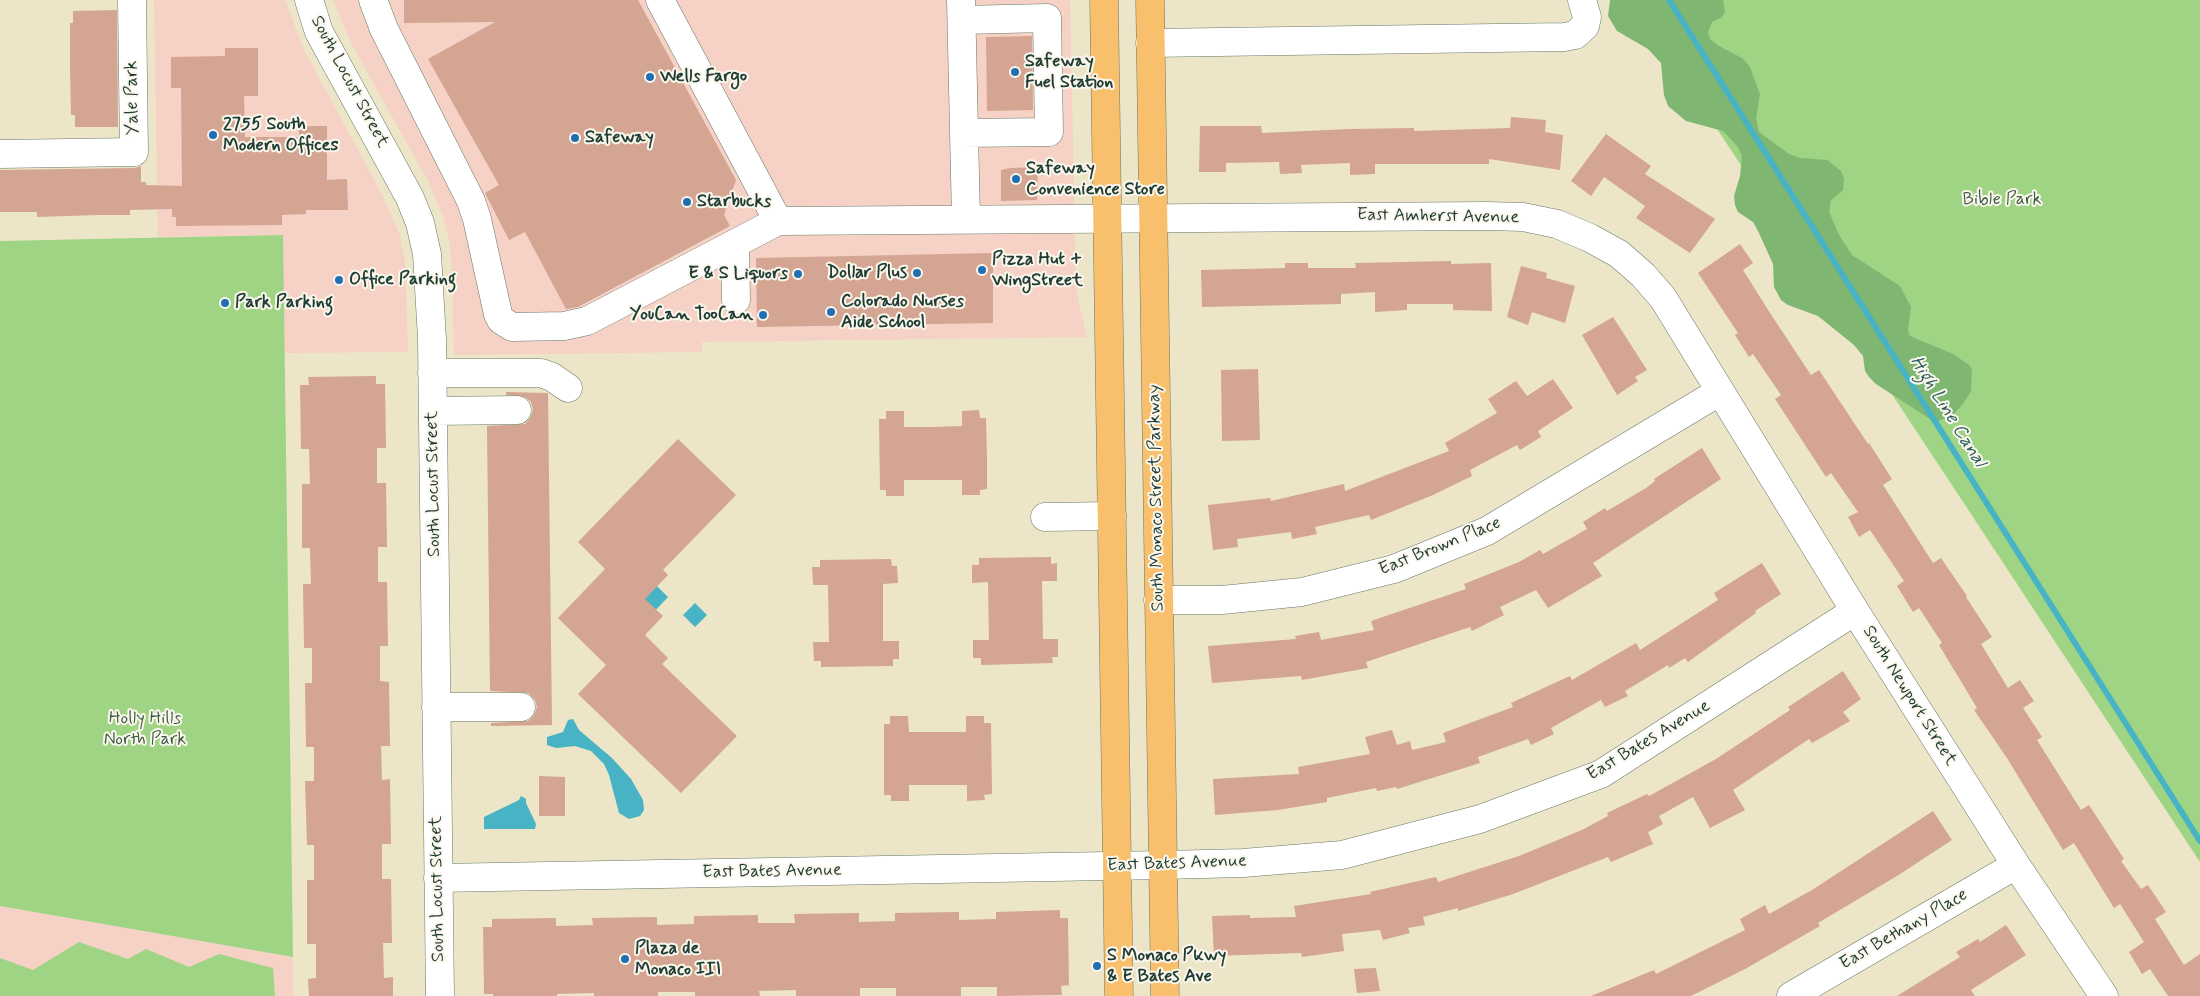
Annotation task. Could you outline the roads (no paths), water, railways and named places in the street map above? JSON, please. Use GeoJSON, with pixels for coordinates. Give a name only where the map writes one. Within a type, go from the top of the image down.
{"type":"FeatureCollection","features":[{"type":"Feature","properties":{"kind":"main road"},"geometry":{"type":"LineString","coordinates":[[1104,0],[1119,996]]}},
{"type":"Feature","properties":{"kind":"main road","name":"South Monaco Street Parkway"},"geometry":{"type":"LineString","coordinates":[[1150,0],[1165,996]]}},
{"type":"Feature","properties":{"kind":"street","name":"Yale Park"},"geometry":{"type":"LineString","coordinates":[[0,154],[134,152],[132,0]]}},
{"type":"Feature","properties":{"kind":"street","name":"South Locust Street"},"geometry":{"type":"LineString","coordinates":[[309,0],[319,32],[410,198],[420,223],[430,276],[440,996]]}},
{"type":"Feature","properties":{"kind":"street"},"geometry":{"type":"LineString","coordinates":[[373,0],[384,29],[471,201],[477,219],[498,314],[506,325],[521,327],[578,325],[778,221],[660,0]]}},
{"type":"Feature","properties":{"kind":"street"},"geometry":{"type":"LineString","coordinates":[[1150,43],[1568,37],[1580,32],[1587,21],[1582,0]]}},
{"type":"Feature","properties":{"kind":"street"},"geometry":{"type":"LineString","coordinates":[[964,134],[1049,132],[1047,18],[1022,10],[961,10],[966,219]]}},
{"type":"Feature","properties":{"kind":"street","name":"East Amherst Avenue"},"geometry":{"type":"LineString","coordinates":[[778,221],[1523,217],[1557,224],[1590,238],[1619,254],[1643,275],[1663,298],[1719,392]]}},
{"type":"Feature","properties":{"kind":"street"},"geometry":{"type":"LineString","coordinates":[[735,244],[736,300]]}},
{"type":"Feature","properties":{"kind":"street"},"geometry":{"type":"LineString","coordinates":[[433,394],[538,372],[552,377],[568,388]]}},
{"type":"Feature","properties":{"kind":"street","name":"East Brown Place"},"geometry":{"type":"LineString","coordinates":[[1158,600],[1222,600],[1302,592],[1394,569],[1487,532],[1719,392]]}},
{"type":"Feature","properties":{"kind":"street","name":"South Newport Street"},"geometry":{"type":"LineString","coordinates":[[1719,392],[2016,865],[2104,996]]}},
{"type":"Feature","properties":{"kind":"street"},"geometry":{"type":"LineString","coordinates":[[433,394],[512,404]]}},
{"type":"Feature","properties":{"kind":"street"},"geometry":{"type":"LineString","coordinates":[[1045,516],[1112,516]]}},
{"type":"Feature","properties":{"kind":"street","name":"East Bates Avenue"},"geometry":{"type":"LineString","coordinates":[[438,878],[1243,863],[1342,855],[1480,819],[1601,774],[1855,611]]}},
{"type":"Feature","properties":{"kind":"street"},"geometry":{"type":"LineString","coordinates":[[436,714],[515,713]]}},
{"type":"Feature","properties":{"kind":"street","name":"East Bethany Place"},"geometry":{"type":"LineString","coordinates":[[1791,996],[2016,865]]}},
{"type":"Feature","properties":{"kind":"water"},"geometry":{"type":"Polygon","coordinates":[[[655,584],[668,597],[634,633],[623,601],[655,584]]]}},
{"type":"Feature","properties":{"kind":"water"},"geometry":{"type":"Polygon","coordinates":[[[695,603],[707,615],[695,627],[683,615],[695,603]]]}},
{"type":"Feature","properties":{"kind":"water"},"geometry":{"type":"Polygon","coordinates":[[[573,719],[579,730],[612,758],[631,779],[643,800],[644,810],[640,816],[629,819],[619,813],[609,775],[604,764],[591,751],[575,746],[556,748],[547,745],[547,737],[563,732],[568,720],[573,719]]]}},
{"type":"Feature","properties":{"kind":"water"},"geometry":{"type":"Polygon","coordinates":[[[521,796],[526,799],[536,824],[535,829],[484,829],[484,817],[519,800],[521,796]]]}},
{"type":"Feature","properties":{"kind":"waterway","name":"High Line Canal"},"geometry":{"type":"LineString","coordinates":[[1669,0],[2200,841]]}},
{"type":"Feature","properties":{"kind":"place","name":"Safeway Fuel Station"},"geometry":{"type":"Point","coordinates":[1015,72]}},
{"type":"Feature","properties":{"kind":"place","name":"Wells Fargo"},"geometry":{"type":"Point","coordinates":[650,77]}},
{"type":"Feature","properties":{"kind":"place","name":"2755 South Modern Offices"},"geometry":{"type":"Point","coordinates":[213,135]}},
{"type":"Feature","properties":{"kind":"place","name":"Safeway"},"geometry":{"type":"Point","coordinates":[575,138]}},
{"type":"Feature","properties":{"kind":"place","name":"Safeway Convenience Store"},"geometry":{"type":"Point","coordinates":[1016,179]}},
{"type":"Feature","properties":{"kind":"place","name":"Starbucks"},"geometry":{"type":"Point","coordinates":[687,202]}},
{"type":"Feature","properties":{"kind":"place","name":"Pizza Hut + WingStreet"},"geometry":{"type":"Point","coordinates":[982,270]}},
{"type":"Feature","properties":{"kind":"place","name":"Dollar Plus"},"geometry":{"type":"Point","coordinates":[917,273]}},
{"type":"Feature","properties":{"kind":"place","name":"E & S Liquors"},"geometry":{"type":"Point","coordinates":[798,274]}},
{"type":"Feature","properties":{"kind":"place","name":"Office Parking"},"geometry":{"type":"Point","coordinates":[339,280]}},
{"type":"Feature","properties":{"kind":"place","name":"Park Parking"},"geometry":{"type":"Point","coordinates":[225,303]}},
{"type":"Feature","properties":{"kind":"place","name":"Colorado Nurses Aide School"},"geometry":{"type":"Point","coordinates":[831,312]}},
{"type":"Feature","properties":{"kind":"place","name":"YouCan TooCan"},"geometry":{"type":"Point","coordinates":[763,315]}},
{"type":"Feature","properties":{"kind":"place","name":"Plaza de Monaco III"},"geometry":{"type":"Point","coordinates":[625,959]}},
{"type":"Feature","properties":{"kind":"place","name":"S Monaco Pkwy & E Bates Ave"},"geometry":{"type":"Point","coordinates":[1097,966]}},
{"type":"Feature","properties":{"kind":"park label","name":"Bible Park"},"geometry":{"type":"Point","coordinates":[2002,200]}},
{"type":"Feature","properties":{"kind":"park label","name":"Holly Hills North Park"},"geometry":{"type":"Point","coordinates":[145,730]}}]}
